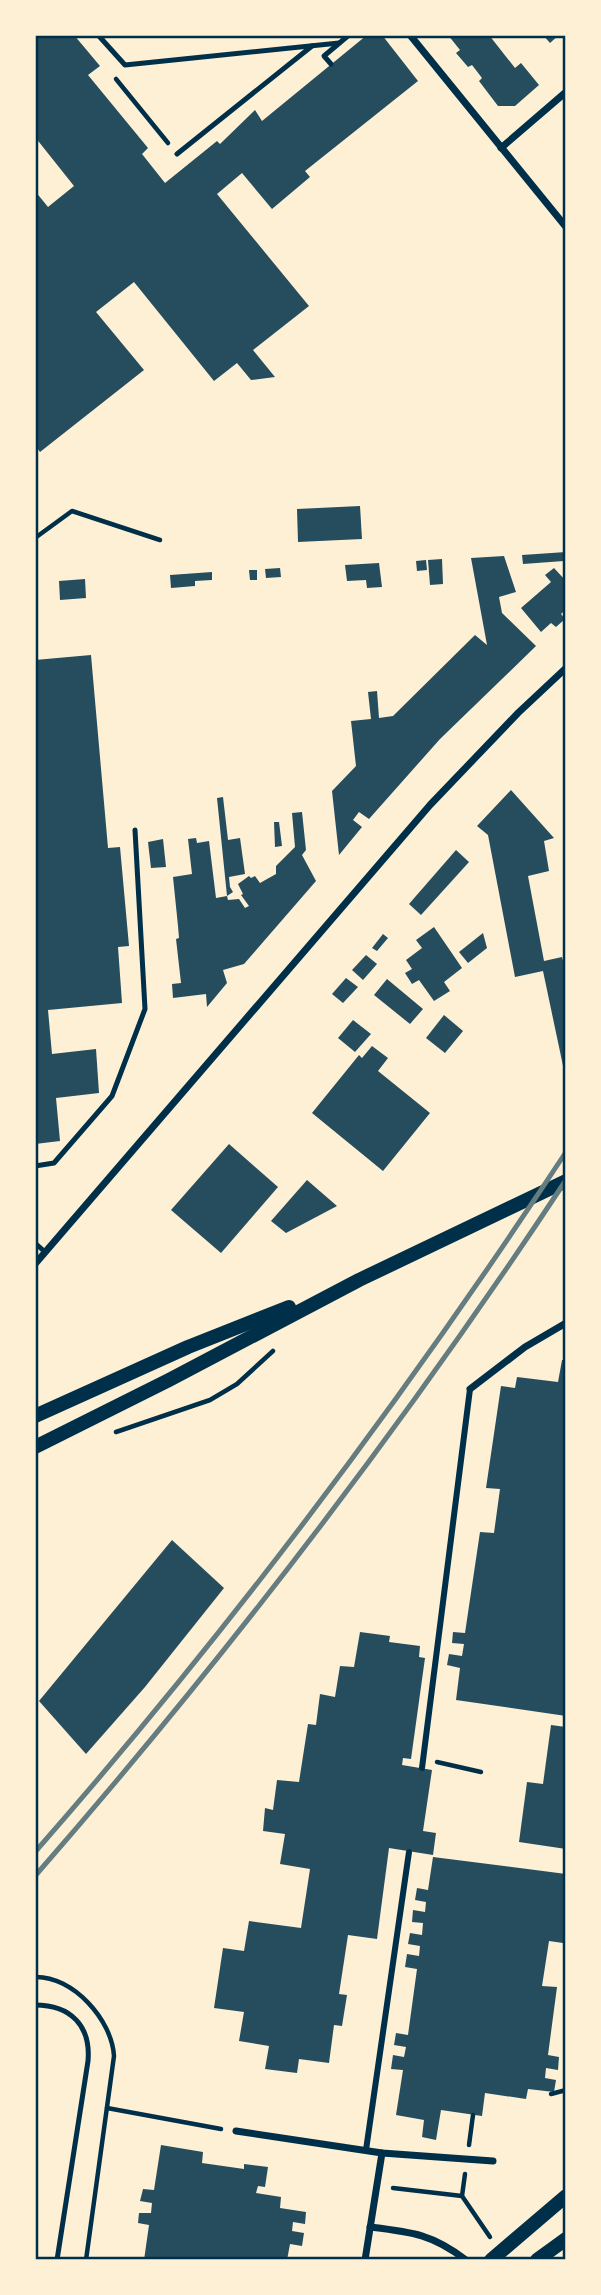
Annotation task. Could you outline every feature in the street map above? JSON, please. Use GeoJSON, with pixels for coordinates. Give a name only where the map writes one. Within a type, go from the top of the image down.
{"type":"FeatureCollection","features":[{"type":"Feature","properties":{"kind":"main road"},"geometry":{"type":"LineString","coordinates":[[35,1413],[188,1347],[359,1279],[566,1181]]}},
{"type":"Feature","properties":{"kind":"main road"},"geometry":{"type":"LineString","coordinates":[[35,1447],[169,1380],[359,1279]]}},
{"type":"Feature","properties":{"kind":"main road"},"geometry":{"type":"LineString","coordinates":[[491,2260],[566,2196]]}},
{"type":"Feature","properties":{"kind":"main road"},"geometry":{"type":"LineString","coordinates":[[537,2260],[566,2239]]}},
{"type":"Feature","properties":{"kind":"street"},"geometry":{"type":"LineString","coordinates":[[410,35],[566,227]]}},
{"type":"Feature","properties":{"kind":"street"},"geometry":{"type":"LineString","coordinates":[[501,148],[566,92]]}},
{"type":"Feature","properties":{"kind":"street"},"geometry":{"type":"LineString","coordinates":[[35,1264],[430,805],[518,713],[566,668]]}},
{"type":"Feature","properties":{"kind":"street"},"geometry":{"type":"LineString","coordinates":[[422,1768],[470,1389],[525,1347],[566,1323]]}},
{"type":"Feature","properties":{"kind":"street"},"geometry":{"type":"LineString","coordinates":[[366,2151],[409,1852]]}},
{"type":"Feature","properties":{"kind":"street"},"geometry":{"type":"LineString","coordinates":[[236,2131],[382,2153],[493,2161]]}},
{"type":"Feature","properties":{"kind":"street"},"geometry":{"type":"LineString","coordinates":[[365,2260],[382,2153]]}},
{"type":"Feature","properties":{"kind":"street"},"geometry":{"type":"LineString","coordinates":[[370,2227],[425,2236],[452,2249],[466,2260]]}},
{"type":"Feature","properties":{"kind":"lane"},"geometry":{"type":"LineString","coordinates":[[99,35],[125,65],[339,43]]}},
{"type":"Feature","properties":{"kind":"lane"},"geometry":{"type":"LineString","coordinates":[[331,64],[324,56],[349,35]]}},
{"type":"Feature","properties":{"kind":"lane"},"geometry":{"type":"LineString","coordinates":[[177,154],[312,46]]}},
{"type":"Feature","properties":{"kind":"lane"},"geometry":{"type":"LineString","coordinates":[[35,1166],[54,1163],[112,1096],[145,1009],[135,830]]}},
{"type":"Feature","properties":{"kind":"lane"},"geometry":{"type":"LineString","coordinates":[[35,1242],[45,1252]]}},
{"type":"Feature","properties":{"kind":"lane"},"geometry":{"type":"LineString","coordinates":[[35,2005],[49,2006],[70,2015],[84,2030],[89,2041],[57,2260]]}},
{"type":"Feature","properties":{"kind":"path"},"geometry":{"type":"LineString","coordinates":[[112,75],[177,154]]}},
{"type":"Feature","properties":{"kind":"path"},"geometry":{"type":"LineString","coordinates":[[35,538],[72,511],[160,540]]}},
{"type":"Feature","properties":{"kind":"path"},"geometry":{"type":"LineString","coordinates":[[422,1759],[481,1772]]}},
{"type":"Feature","properties":{"kind":"path"},"geometry":{"type":"LineString","coordinates":[[551,2094],[566,2090]]}},
{"type":"Feature","properties":{"kind":"path"},"geometry":{"type":"LineString","coordinates":[[86,2260],[107,2108],[236,2131]]}},
{"type":"Feature","properties":{"kind":"path"},"geometry":{"type":"LineString","coordinates":[[467,2155],[473,2115]]}},
{"type":"Feature","properties":{"kind":"path"},"geometry":{"type":"LineString","coordinates":[[466,2169],[462,2196],[491,2238]]}},
{"type":"Feature","properties":{"kind":"path"},"geometry":{"type":"LineString","coordinates":[[409,2190],[462,2196]]}},
{"type":"Feature","properties":{"kind":"building"},"geometry":{"type":"Polygon","coordinates":[[[35,35],[74,35],[100,66],[88,75],[148,148],[142,154],[165,183],[217,141],[220,144],[255,110],[262,121],[367,35],[382,35],[418,81],[305,171],[310,177],[272,209],[242,173],[217,194],[309,306],[253,350],[275,377],[251,380],[237,363],[214,381],[134,282],[96,312],[144,370],[40,452],[35,445],[35,191],[48,207],[74,186],[35,137],[35,35]]]}},
{"type":"Feature","properties":{"kind":"building"},"geometry":{"type":"Polygon","coordinates":[[[448,35],[489,35],[515,68],[521,63],[539,85],[515,106],[498,106],[479,81],[482,78],[472,65],[468,67],[456,53],[460,50],[448,35]]]}},
{"type":"Feature","properties":{"kind":"building"},"geometry":{"type":"Polygon","coordinates":[[[543,35],[559,35],[550,43],[543,35]]]}},
{"type":"Feature","properties":{"kind":"building"},"geometry":{"type":"Polygon","coordinates":[[[360,506],[362,539],[298,542],[297,509],[360,506]]]}},
{"type":"Feature","properties":{"kind":"building"},"geometry":{"type":"Polygon","coordinates":[[[566,552],[566,563],[523,564],[522,555],[566,552]]]}},
{"type":"Feature","properties":{"kind":"building"},"geometry":{"type":"Polygon","coordinates":[[[504,556],[516,592],[499,597],[502,613],[536,646],[440,739],[369,819],[359,812],[353,820],[362,827],[339,855],[332,791],[356,766],[351,721],[371,719],[368,692],[377,691],[379,718],[393,716],[475,635],[487,645],[471,558],[504,556]]]}},
{"type":"Feature","properties":{"kind":"building"},"geometry":{"type":"Polygon","coordinates":[[[442,559],[443,584],[430,585],[428,560],[442,559]]]}},
{"type":"Feature","properties":{"kind":"building"},"geometry":{"type":"Polygon","coordinates":[[[426,560],[427,570],[417,571],[416,561],[426,560]]]}},
{"type":"Feature","properties":{"kind":"building"},"geometry":{"type":"Polygon","coordinates":[[[379,563],[382,587],[367,588],[366,580],[347,581],[345,565],[379,563]]]}},
{"type":"Feature","properties":{"kind":"building"},"geometry":{"type":"Polygon","coordinates":[[[280,568],[281,577],[266,578],[265,569],[280,568]]]}},
{"type":"Feature","properties":{"kind":"building"},"geometry":{"type":"Polygon","coordinates":[[[554,568],[566,581],[566,609],[561,614],[565,619],[556,627],[551,623],[541,632],[521,608],[551,582],[545,575],[554,568]]]}},
{"type":"Feature","properties":{"kind":"building"},"geometry":{"type":"Polygon","coordinates":[[[249,570],[257,570],[257,580],[250,580],[249,570]]]}},
{"type":"Feature","properties":{"kind":"building"},"geometry":{"type":"Polygon","coordinates":[[[212,572],[212,580],[195,581],[195,586],[171,588],[170,575],[212,572]]]}},
{"type":"Feature","properties":{"kind":"building"},"geometry":{"type":"Polygon","coordinates":[[[85,579],[86,598],[60,600],[59,581],[85,579]]]}},
{"type":"Feature","properties":{"kind":"building"},"geometry":{"type":"Polygon","coordinates":[[[91,655],[108,848],[120,847],[129,946],[118,947],[122,1003],[48,1010],[52,1054],[96,1049],[99,1093],[56,1098],[60,1141],[35,1144],[35,660],[91,655]]]}},
{"type":"Feature","properties":{"kind":"building"},"geometry":{"type":"Polygon","coordinates":[[[511,790],[554,838],[544,841],[549,871],[528,876],[544,961],[562,957],[566,972],[566,1080],[543,971],[515,977],[488,835],[477,826],[511,790]]]}},
{"type":"Feature","properties":{"kind":"building"},"geometry":{"type":"Polygon","coordinates":[[[223,797],[228,840],[240,838],[245,874],[229,877],[233,892],[227,896],[217,798],[223,797]]]}},
{"type":"Feature","properties":{"kind":"building"},"geometry":{"type":"Polygon","coordinates":[[[302,812],[306,850],[302,855],[316,881],[244,964],[223,970],[227,983],[207,1007],[206,994],[173,998],[172,984],[181,983],[173,877],[192,874],[188,839],[196,838],[197,843],[209,841],[216,898],[227,896],[228,900],[239,899],[245,908],[249,906],[241,895],[243,894],[238,884],[249,876],[255,876],[260,883],[276,874],[276,866],[295,847],[292,813],[302,812]]]}},
{"type":"Feature","properties":{"kind":"building"},"geometry":{"type":"Polygon","coordinates":[[[274,822],[279,822],[282,846],[275,847],[274,822]]]}},
{"type":"Feature","properties":{"kind":"building"},"geometry":{"type":"Polygon","coordinates":[[[163,839],[166,867],[151,868],[148,842],[163,839]]]}},
{"type":"Feature","properties":{"kind":"building"},"geometry":{"type":"Polygon","coordinates":[[[456,850],[469,862],[421,915],[409,904],[456,850]]]}},
{"type":"Feature","properties":{"kind":"building"},"geometry":{"type":"Polygon","coordinates":[[[434,927],[462,968],[444,982],[450,991],[434,1001],[419,980],[412,984],[405,973],[412,969],[406,960],[422,948],[416,940],[434,927]]]}},
{"type":"Feature","properties":{"kind":"building"},"geometry":{"type":"Polygon","coordinates":[[[483,933],[487,948],[468,963],[459,952],[483,933]]]}},
{"type":"Feature","properties":{"kind":"building"},"geometry":{"type":"Polygon","coordinates":[[[383,934],[388,938],[377,951],[372,948],[383,934]]]}},
{"type":"Feature","properties":{"kind":"building"},"geometry":{"type":"Polygon","coordinates":[[[366,955],[377,964],[363,980],[352,970],[366,955]]]}},
{"type":"Feature","properties":{"kind":"building"},"geometry":{"type":"Polygon","coordinates":[[[346,978],[358,987],[343,1003],[332,994],[346,978]]]}},
{"type":"Feature","properties":{"kind":"building"},"geometry":{"type":"Polygon","coordinates":[[[387,979],[423,1009],[410,1024],[374,995],[387,979]]]}},
{"type":"Feature","properties":{"kind":"building"},"geometry":{"type":"Polygon","coordinates":[[[444,1015],[463,1031],[445,1053],[426,1038],[444,1015]]]}},
{"type":"Feature","properties":{"kind":"building"},"geometry":{"type":"Polygon","coordinates":[[[353,1020],[371,1034],[355,1052],[338,1038],[353,1020]]]}},
{"type":"Feature","properties":{"kind":"building"},"geometry":{"type":"Polygon","coordinates":[[[372,1046],[388,1058],[378,1071],[430,1113],[383,1171],[312,1113],[359,1055],[362,1058],[372,1046]]]}},
{"type":"Feature","properties":{"kind":"building"},"geometry":{"type":"Polygon","coordinates":[[[229,1144],[278,1187],[221,1253],[171,1210],[229,1144]]]}},
{"type":"Feature","properties":{"kind":"building"},"geometry":{"type":"Polygon","coordinates":[[[307,1180],[337,1206],[286,1233],[271,1221],[307,1180]]]}},
{"type":"Feature","properties":{"kind":"building"},"geometry":{"type":"Polygon","coordinates":[[[562,1360],[566,1360],[566,1716],[456,1700],[460,1668],[447,1665],[449,1654],[462,1656],[464,1644],[452,1643],[453,1632],[465,1633],[480,1532],[494,1533],[500,1489],[486,1488],[501,1386],[515,1388],[517,1377],[558,1382],[562,1360]]]}},
{"type":"Feature","properties":{"kind":"building"},"geometry":{"type":"Polygon","coordinates":[[[172,1540],[224,1588],[145,1687],[86,1754],[39,1701],[172,1540]]]}},
{"type":"Feature","properties":{"kind":"building"},"geometry":{"type":"Polygon","coordinates":[[[360,1632],[390,1636],[389,1642],[420,1646],[419,1657],[425,1658],[411,1759],[403,1758],[402,1765],[432,1770],[423,1831],[436,1833],[433,1855],[389,1848],[377,1939],[348,1935],[339,1994],[347,1995],[342,2026],[334,2025],[329,2063],[299,2059],[297,2073],[265,2069],[269,2046],[239,2041],[244,2012],[214,2008],[223,1948],[244,1951],[249,1921],[301,1928],[310,1869],[280,1864],[285,1834],[263,1831],[265,1808],[273,1810],[277,1780],[299,1782],[308,1724],[316,1725],[320,1694],[335,1697],[340,1666],[354,1667],[360,1632]]]}},
{"type":"Feature","properties":{"kind":"building"},"geometry":{"type":"Polygon","coordinates":[[[551,1725],[566,1727],[566,1849],[519,1842],[527,1782],[543,1784],[551,1725]]]}},
{"type":"Feature","properties":{"kind":"building"},"geometry":{"type":"Polygon","coordinates":[[[433,1857],[566,1874],[566,1926],[563,1943],[549,1941],[542,1986],[557,1987],[548,2055],[559,2057],[558,2070],[546,2068],[545,2078],[556,2080],[554,2092],[528,2089],[526,2099],[485,2093],[482,2116],[441,2110],[436,2140],[422,2137],[424,2120],[396,2115],[403,2070],[391,2069],[393,2055],[404,2057],[406,2047],[394,2045],[396,2033],[408,2035],[417,1969],[405,1967],[407,1954],[419,1956],[420,1946],[408,1944],[410,1933],[422,1935],[423,1923],[412,1922],[413,1910],[425,1912],[426,1902],[415,1900],[417,1888],[428,1890],[433,1857]]]}},
{"type":"Feature","properties":{"kind":"building"},"geometry":{"type":"Polygon","coordinates":[[[161,2145],[203,2152],[202,2163],[244,2169],[244,2164],[268,2167],[265,2187],[258,2186],[256,2193],[281,2197],[280,2208],[306,2212],[305,2224],[293,2222],[292,2231],[304,2233],[302,2246],[290,2244],[287,2260],[144,2260],[149,2225],[138,2223],[139,2213],[151,2213],[152,2203],[140,2201],[143,2189],[154,2190],[161,2145]]]}},
{"type":"Feature","properties":{"kind":"railway"},"geometry":{"type":"LineString","coordinates":[[35,1852],[177,1684],[312,1511],[442,1334],[566,1152]]}},
{"type":"Feature","properties":{"kind":"railway"},"geometry":{"type":"LineString","coordinates":[[35,1876],[176,1709],[312,1537],[442,1361],[566,1180]]}}]}
